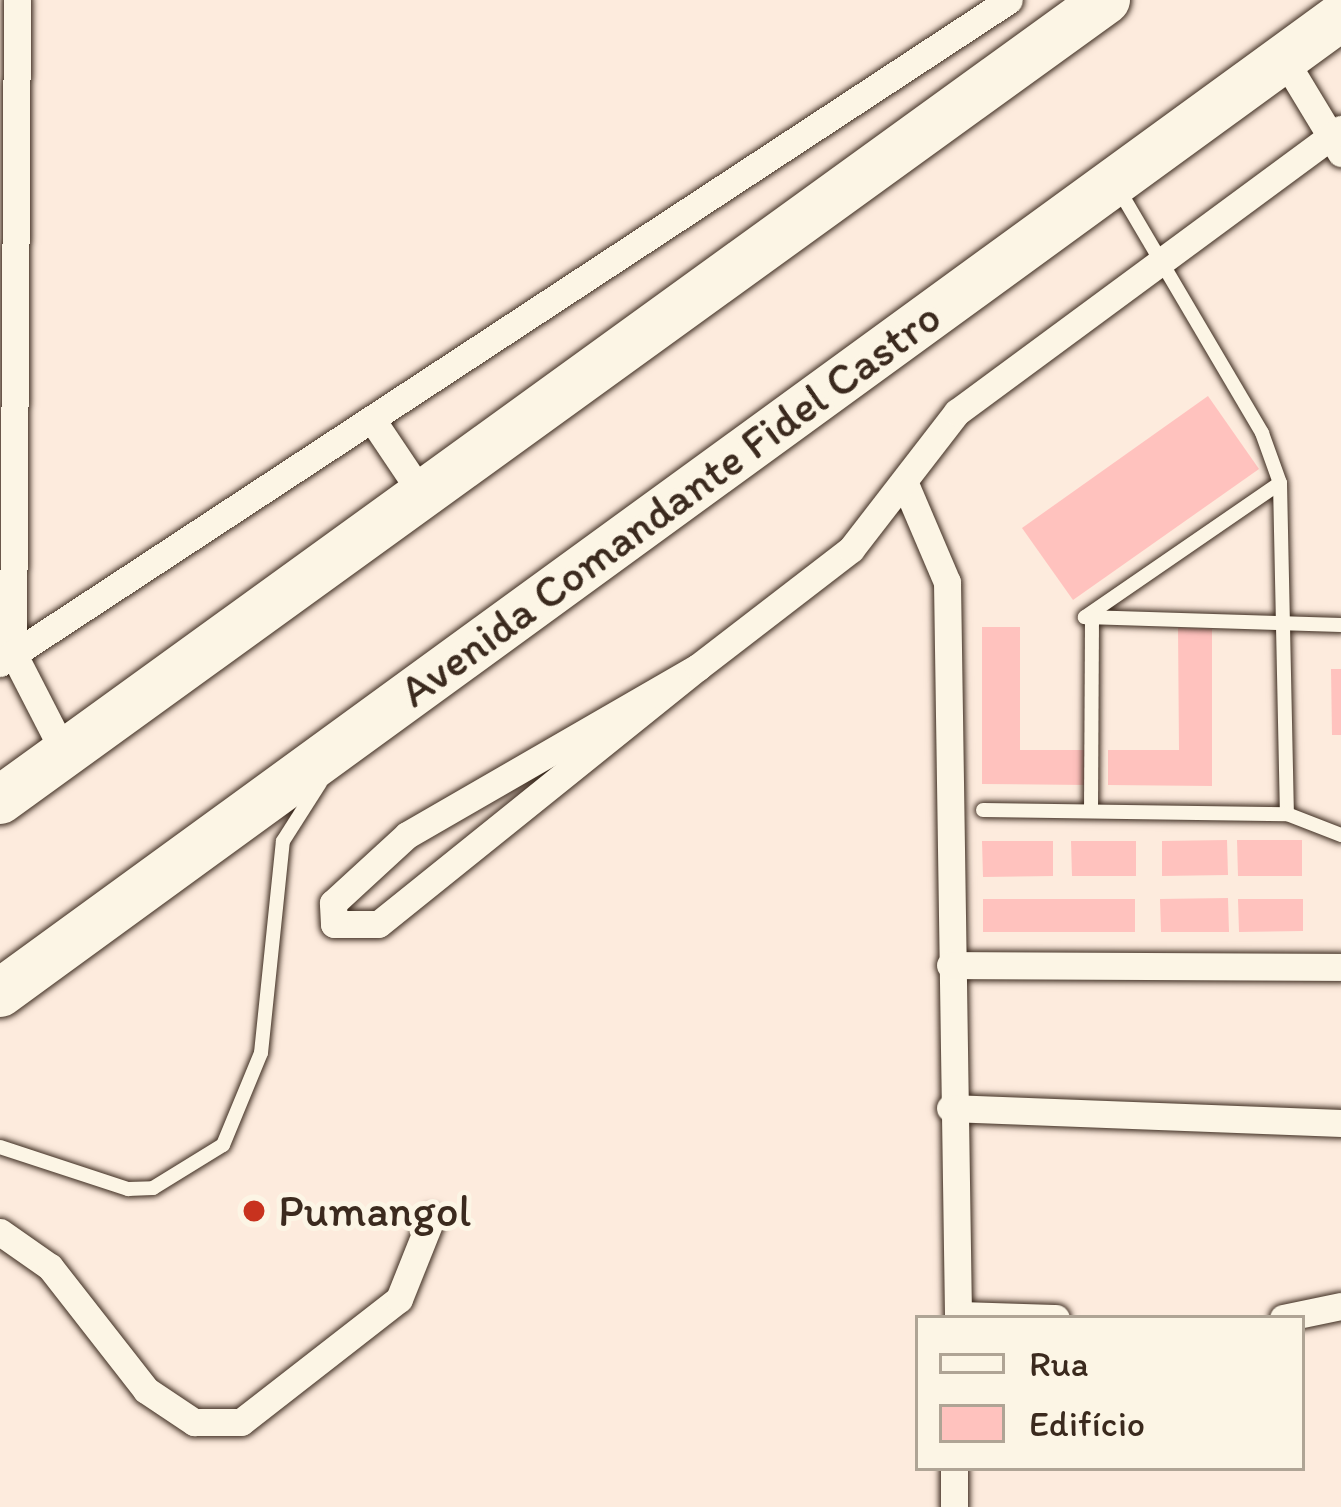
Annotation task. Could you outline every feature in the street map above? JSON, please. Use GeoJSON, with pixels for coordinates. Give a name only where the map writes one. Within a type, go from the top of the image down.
{"type":"FeatureCollection","features":[{"type":"Feature","properties":{"kind":"highway"},"geometry":{"type":"LineString","coordinates":[[0,800],[1106,0]]}},
{"type":"Feature","properties":{"kind":"highway","name":"Avenida Comandante Fidel Castro"},"geometry":{"type":"LineString","coordinates":[[0,993],[1341,17]]}},
{"type":"Feature","properties":{"kind":"street"},"geometry":{"type":"LineString","coordinates":[[16,0],[6,658],[66,756]]}},
{"type":"Feature","properties":{"kind":"street"},"geometry":{"type":"LineString","coordinates":[[6,658],[375,424],[1013,0],[1045,45]]}},
{"type":"Feature","properties":{"kind":"street"},"geometry":{"type":"LineString","coordinates":[[698,667],[502,776],[382,855],[332,903],[334,924],[379,924],[434,872],[851,549],[906,487],[957,412],[1339,139],[1284,58]]}},
{"type":"Feature","properties":{"kind":"street"},"geometry":{"type":"LineString","coordinates":[[375,424],[424,496]]}},
{"type":"Feature","properties":{"kind":"street"},"geometry":{"type":"LineString","coordinates":[[906,487],[946,582],[950,1108],[958,1315]]}},
{"type":"Feature","properties":{"kind":"street"},"geometry":{"type":"LineString","coordinates":[[502,776],[551,782]]}},
{"type":"Feature","properties":{"kind":"street"},"geometry":{"type":"LineString","coordinates":[[382,855],[434,872]]}},
{"type":"Feature","properties":{"kind":"street"},"geometry":{"type":"LineString","coordinates":[[950,964],[1341,967]]}},
{"type":"Feature","properties":{"kind":"street"},"geometry":{"type":"LineString","coordinates":[[950,1108],[1341,1123]]}},
{"type":"Feature","properties":{"kind":"street"},"geometry":{"type":"LineString","coordinates":[[0,1232],[50,1268],[146,1390],[194,1422],[241,1421],[399,1299],[431,1219]]}},
{"type":"Feature","properties":{"kind":"street"},"geometry":{"type":"LineString","coordinates":[[1297,1315],[1341,1306]]}},
{"type":"Feature","properties":{"kind":"street"},"geometry":{"type":"LineString","coordinates":[[954,1471],[954,1507]]}},
{"type":"Feature","properties":{"kind":"lane"},"geometry":{"type":"LineString","coordinates":[[1114,182],[1280,484],[1288,623],[1287,814]]}},
{"type":"Feature","properties":{"kind":"lane"},"geometry":{"type":"LineString","coordinates":[[1092,618],[1280,484]]}},
{"type":"Feature","properties":{"kind":"lane"},"geometry":{"type":"LineString","coordinates":[[1092,618],[1341,625]]}},
{"type":"Feature","properties":{"kind":"lane"},"geometry":{"type":"LineString","coordinates":[[1091,811],[1092,618]]}},
{"type":"Feature","properties":{"kind":"lane"},"geometry":{"type":"LineString","coordinates":[[0,1147],[128,1189],[153,1188],[223,1145],[261,1052],[283,841],[357,732]]}},
{"type":"Feature","properties":{"kind":"lane"},"geometry":{"type":"LineString","coordinates":[[983,810],[1287,814],[1341,835]]}},
{"type":"Feature","properties":{"kind":"building"},"geometry":{"type":"Polygon","coordinates":[[[1208,396],[1259,469],[1073,600],[1022,528],[1208,396]]]}},
{"type":"Feature","properties":{"kind":"building"},"geometry":{"type":"Polygon","coordinates":[[[982,627],[1020,627],[1020,750],[1087,750],[1087,785],[982,784],[982,627]]]}},
{"type":"Feature","properties":{"kind":"building"},"geometry":{"type":"Polygon","coordinates":[[[1178,628],[1212,629],[1212,786],[1108,785],[1108,750],[1179,750],[1178,628]]]}},
{"type":"Feature","properties":{"kind":"building"},"geometry":{"type":"Polygon","coordinates":[[[1331,669],[1341,669],[1341,735],[1332,735],[1331,669]]]}},
{"type":"Feature","properties":{"kind":"building"},"geometry":{"type":"Polygon","coordinates":[[[1227,840],[1228,875],[1162,876],[1162,841],[1227,840]]]}},
{"type":"Feature","properties":{"kind":"building"},"geometry":{"type":"Polygon","coordinates":[[[1237,840],[1302,840],[1302,876],[1238,876],[1237,840]]]}},
{"type":"Feature","properties":{"kind":"building"},"geometry":{"type":"Polygon","coordinates":[[[982,841],[1053,841],[1053,876],[983,877],[982,841]]]}},
{"type":"Feature","properties":{"kind":"building"},"geometry":{"type":"Polygon","coordinates":[[[1071,841],[1136,841],[1136,876],[1072,876],[1071,841]]]}},
{"type":"Feature","properties":{"kind":"building"},"geometry":{"type":"Polygon","coordinates":[[[1228,898],[1229,932],[1161,932],[1160,899],[1228,898]]]}},
{"type":"Feature","properties":{"kind":"building"},"geometry":{"type":"Polygon","coordinates":[[[983,899],[1135,899],[1135,932],[983,932],[983,899]]]}},
{"type":"Feature","properties":{"kind":"building"},"geometry":{"type":"Polygon","coordinates":[[[1238,899],[1303,899],[1303,931],[1239,932],[1238,899]]]}},
{"type":"Feature","properties":{"kind":"place","name":"Pumangol"},"geometry":{"type":"Point","coordinates":[254,1211]}}]}
